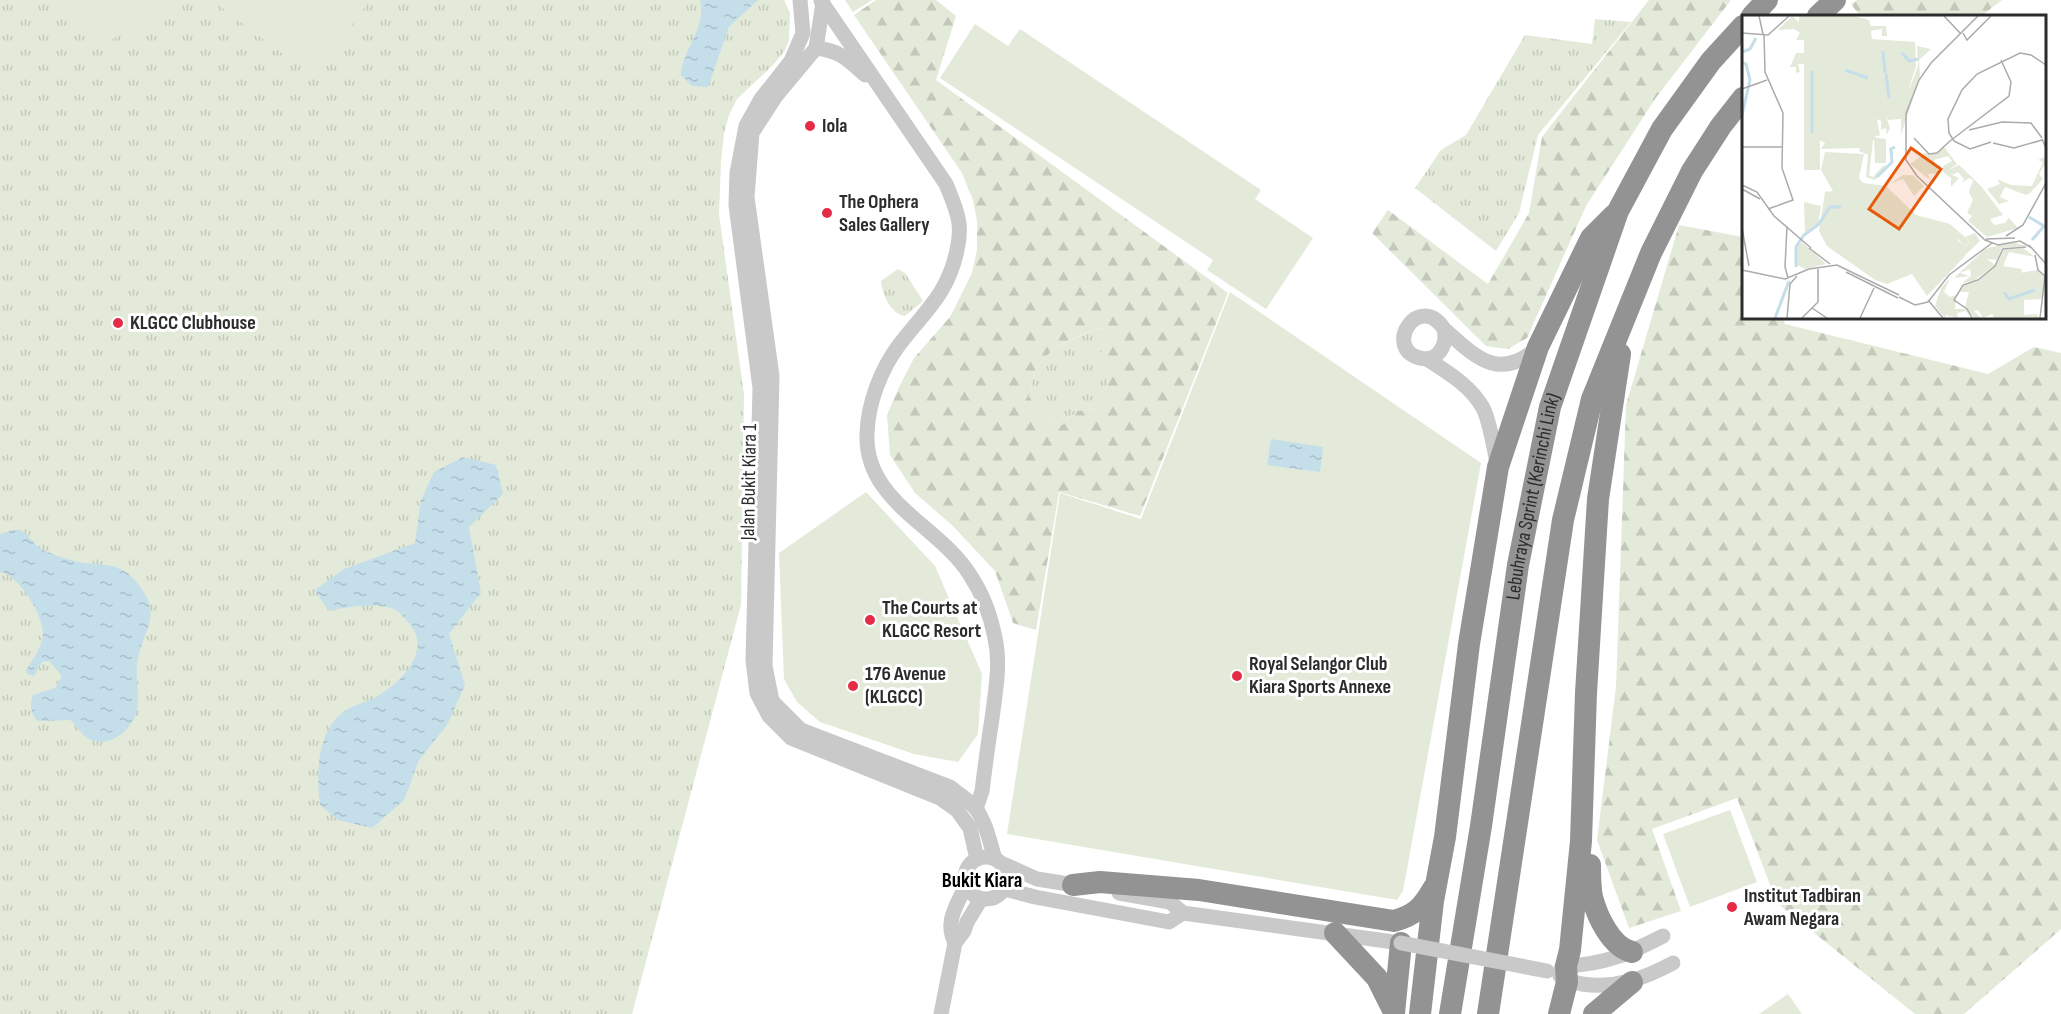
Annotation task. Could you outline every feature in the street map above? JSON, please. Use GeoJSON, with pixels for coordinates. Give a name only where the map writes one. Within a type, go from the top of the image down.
{"type":"FeatureCollection","features":[{"type":"Feature","properties":{"kind":"highway"},"geometry":{"type":"LineString","coordinates":[[1753,15],[1767,0]]}},
{"type":"Feature","properties":{"kind":"highway","name":"Lebuhraya Sprint (Kerinchi Link)"},"geometry":{"type":"LineString","coordinates":[[1450,1014],[1481,825],[1518,565],[1550,407],[1618,211],[1662,129],[1711,61],[1742,27]]}},
{"type":"Feature","properties":{"kind":"highway","name":"Lebuhraya Sprint (Kerinchi Link)"},"geometry":{"type":"LineString","coordinates":[[1488,1014],[1563,520],[1592,399],[1651,253],[1692,171],[1742,99]]}},
{"type":"Feature","properties":{"kind":"highway"},"geometry":{"type":"LineString","coordinates":[[1420,1014],[1469,644],[1498,467],[1538,347],[1591,238],[1618,211]]}},
{"type":"Feature","properties":{"kind":"highway"},"geometry":{"type":"LineString","coordinates":[[1559,1014],[1559,973],[1570,950],[1581,841],[1586,693],[1598,499],[1618,364],[1629,310]]}},
{"type":"Feature","properties":{"kind":"highway"},"geometry":{"type":"LineString","coordinates":[[1581,841],[1588,854],[1592,895],[1596,910],[1618,944],[1626,951],[1632,952]]}},
{"type":"Feature","properties":{"kind":"highway"},"geometry":{"type":"LineString","coordinates":[[1073,885],[1100,882],[1199,890],[1394,921],[1410,917],[1424,904],[1436,885]]}},
{"type":"Feature","properties":{"kind":"highway"},"geometry":{"type":"LineString","coordinates":[[1335,933],[1377,978],[1394,1013]]}},
{"type":"Feature","properties":{"kind":"highway"},"geometry":{"type":"LineString","coordinates":[[1394,1013],[1401,943]]}},
{"type":"Feature","properties":{"kind":"highway"},"geometry":{"type":"LineString","coordinates":[[1594,1014],[1632,982]]}},
{"type":"Feature","properties":{"kind":"street","name":"Jalan Bukit Kiara 1"},"geometry":{"type":"LineString","coordinates":[[800,0],[803,33],[791,61],[761,99],[746,126],[737,173],[736,205],[760,388],[753,660],[757,693],[769,716],[791,738],[940,798],[957,810],[970,828],[977,859]]}},
{"type":"Feature","properties":{"kind":"street"},"geometry":{"type":"LineString","coordinates":[[822,2],[816,48],[833,50],[843,56],[879,86]]}},
{"type":"Feature","properties":{"kind":"street"},"geometry":{"type":"LineString","coordinates":[[822,2],[946,184],[960,225],[954,264],[947,283],[934,303],[898,346],[877,386],[870,406],[867,433],[868,451],[873,468],[890,496],[953,555],[970,575],[996,639],[998,672],[982,791],[976,809]]}},
{"type":"Feature","properties":{"kind":"street","name":"Jalan Bukit Kiara 1"},"geometry":{"type":"LineString","coordinates":[[816,48],[776,96],[752,133],[747,197],[772,376],[765,666],[772,701],[801,730],[950,788],[976,809],[998,861]]}},
{"type":"Feature","properties":{"kind":"street"},"geometry":{"type":"LineString","coordinates":[[1444,328],[1445,344],[1435,356],[1416,357],[1407,349],[1403,338],[1406,327],[1415,318],[1428,316],[1440,323],[1477,358],[1489,363],[1508,363],[1526,358],[1538,347]]}},
{"type":"Feature","properties":{"kind":"street"},"geometry":{"type":"LineString","coordinates":[[1427,358],[1458,379],[1475,396],[1484,410],[1498,467]]}},
{"type":"Feature","properties":{"kind":"street"},"geometry":{"type":"LineString","coordinates":[[998,861],[1007,875],[1005,889],[994,898],[981,899],[974,896],[966,885],[965,879],[968,867],[983,857],[998,861],[1037,879],[1170,902],[1183,913],[1401,943],[1559,973],[1605,986],[1632,982],[1673,963]]}},
{"type":"Feature","properties":{"kind":"street"},"geometry":{"type":"LineString","coordinates":[[955,943],[949,931],[951,920],[966,885]]}},
{"type":"Feature","properties":{"kind":"street"},"geometry":{"type":"LineString","coordinates":[[1005,889],[1035,897],[1169,922],[1183,913]]}},
{"type":"Feature","properties":{"kind":"street"},"geometry":{"type":"LineString","coordinates":[[941,1014],[955,943],[981,899]]}},
{"type":"Feature","properties":{"kind":"street"},"geometry":{"type":"LineString","coordinates":[[1559,973],[1606,962],[1663,936]]}},
{"type":"Feature","properties":{"kind":"green space"},"geometry":{"type":"Polygon","coordinates":[[[0,0],[784,0],[790,13],[789,41],[784,52],[773,65],[737,99],[724,133],[721,162],[719,214],[744,395],[741,605],[632,1014],[0,1014],[0,0]]]}},
{"type":"Feature","properties":{"kind":"green space"},"geometry":{"type":"Polygon","coordinates":[[[65,0],[157,0],[163,12],[92,50],[65,0]]]}},
{"type":"Feature","properties":{"kind":"green space"},"geometry":{"type":"Polygon","coordinates":[[[212,0],[370,0],[321,69],[288,58],[212,0]]]}},
{"type":"Feature","properties":{"kind":"green space"},"geometry":{"type":"Polygon","coordinates":[[[845,0],[872,0],[853,12],[845,0]]]}},
{"type":"Feature","properties":{"kind":"green space"},"geometry":{"type":"Polygon","coordinates":[[[876,0],[936,0],[956,16],[936,80],[1228,293],[1140,516],[1059,492],[1036,630],[1013,623],[995,571],[953,526],[915,493],[890,455],[887,415],[914,358],[950,317],[972,273],[977,250],[977,221],[973,200],[962,173],[854,15],[876,0]],[[1101,328],[1072,339],[1046,356],[1035,373],[1029,396],[1042,416],[1062,425],[1077,411],[1097,409],[1107,388],[1107,376],[1098,355],[1121,334],[1101,328]]]}},
{"type":"Feature","properties":{"kind":"green space"},"geometry":{"type":"Polygon","coordinates":[[[1649,0],[1731,0],[1655,99],[1586,206],[1527,338],[1508,349],[1486,346],[1372,233],[1388,210],[1488,284],[1529,213],[1542,137],[1649,0]]]}},
{"type":"Feature","properties":{"kind":"green space"},"geometry":{"type":"Polygon","coordinates":[[[1857,0],[2002,0],[1982,15],[1859,15],[1851,4],[1857,0]]]}},
{"type":"Feature","properties":{"kind":"green space"},"geometry":{"type":"Polygon","coordinates":[[[1595,19],[1631,22],[1538,135],[1519,213],[1496,251],[1415,188],[1441,150],[1466,135],[1525,35],[1592,44],[1595,19]]]}},
{"type":"Feature","properties":{"kind":"green space"},"geometry":{"type":"Polygon","coordinates":[[[975,24],[1008,46],[1020,29],[1261,190],[1255,199],[1313,238],[1266,309],[1207,270],[1213,260],[940,78],[975,24]]]}},
{"type":"Feature","properties":{"kind":"green space"},"geometry":{"type":"Polygon","coordinates":[[[1679,225],[1742,237],[1742,320],[1784,320],[1785,324],[1988,374],[2034,347],[2061,353],[2061,929],[1964,1014],[1915,1014],[1777,903],[1737,798],[1652,829],[1681,911],[1629,928],[1597,840],[1616,687],[1626,405],[1679,225]]]}},
{"type":"Feature","properties":{"kind":"green space"},"geometry":{"type":"Polygon","coordinates":[[[898,269],[905,273],[923,301],[905,316],[895,312],[885,298],[881,281],[898,269]]]}},
{"type":"Feature","properties":{"kind":"green space","name":"Royal Selangor Club Kiara Sports Annexe"},"geometry":{"type":"Polygon","coordinates":[[[1230,292],[1481,463],[1403,891],[1397,900],[1007,834],[1060,493],[1141,519],[1230,292]]]}},
{"type":"Feature","properties":{"kind":"green space"},"geometry":{"type":"Polygon","coordinates":[[[1101,328],[1122,334],[1108,375],[1106,394],[1097,409],[1077,411],[1062,425],[1042,416],[1029,396],[1040,364],[1046,356],[1062,344],[1101,328]]]}},
{"type":"Feature","properties":{"kind":"green space","name":"The Courts at KLGCC Resort"},"geometry":{"type":"Polygon","coordinates":[[[866,492],[935,566],[982,674],[978,734],[958,762],[914,754],[820,722],[797,702],[784,679],[779,553],[866,492]]]}},
{"type":"Feature","properties":{"kind":"green space"},"geometry":{"type":"Polygon","coordinates":[[[1730,810],[1757,882],[1690,907],[1663,834],[1730,810]]]}},
{"type":"Feature","properties":{"kind":"green space"},"geometry":{"type":"Polygon","coordinates":[[[1788,994],[1802,1014],[1759,1014],[1788,994]]]}},
{"type":"Feature","properties":{"kind":"water"},"geometry":{"type":"Polygon","coordinates":[[[700,0],[758,0],[729,27],[708,87],[692,86],[681,75],[685,56],[700,20],[700,0]]]}},
{"type":"Feature","properties":{"kind":"water"},"geometry":{"type":"Polygon","coordinates":[[[1271,439],[1323,447],[1320,472],[1267,465],[1271,439]]]}},
{"type":"Feature","properties":{"kind":"water"},"geometry":{"type":"Polygon","coordinates":[[[463,457],[496,465],[503,494],[469,527],[481,593],[449,634],[465,685],[447,725],[419,760],[404,800],[372,828],[338,820],[320,805],[319,762],[328,730],[344,711],[390,688],[412,663],[418,643],[409,623],[396,610],[371,606],[328,610],[315,590],[344,569],[415,543],[421,500],[434,472],[463,457]]]}},
{"type":"Feature","properties":{"kind":"water"},"geometry":{"type":"Polygon","coordinates":[[[21,530],[41,549],[54,555],[79,562],[112,566],[124,571],[136,581],[148,601],[150,619],[137,664],[137,710],[125,731],[112,740],[104,742],[89,739],[70,720],[38,721],[33,716],[31,705],[33,695],[55,688],[62,676],[49,661],[42,662],[34,676],[27,674],[26,670],[42,641],[43,628],[35,608],[22,588],[15,580],[0,572],[0,534],[21,530]]]}},
{"type":"Feature","properties":{"kind":"place","name":"Iola"},"geometry":{"type":"Point","coordinates":[810,126]}},
{"type":"Feature","properties":{"kind":"place","name":"The Ophera Sales Gallery"},"geometry":{"type":"Point","coordinates":[827,213]}},
{"type":"Feature","properties":{"kind":"place","name":"KLGCC Clubhouse"},"geometry":{"type":"Point","coordinates":[118,323]}},
{"type":"Feature","properties":{"kind":"place","name":"The Courts at KLGCC Resort"},"geometry":{"type":"Point","coordinates":[870,620]}},
{"type":"Feature","properties":{"kind":"place","name":"Royal Selangor Club Kiara Sports Annexe"},"geometry":{"type":"Point","coordinates":[1237,676]}},
{"type":"Feature","properties":{"kind":"place","name":"176 Avenue (KLGCC)"},"geometry":{"type":"Point","coordinates":[853,686]}},
{"type":"Feature","properties":{"kind":"place","name":"Institut Tadbiran Awam Negara"},"geometry":{"type":"Point","coordinates":[1732,907]}},
{"type":"Feature","properties":{"kind":"district","name":"Bukit Kiara"},"geometry":{"type":"Point","coordinates":[982,880]}}]}
